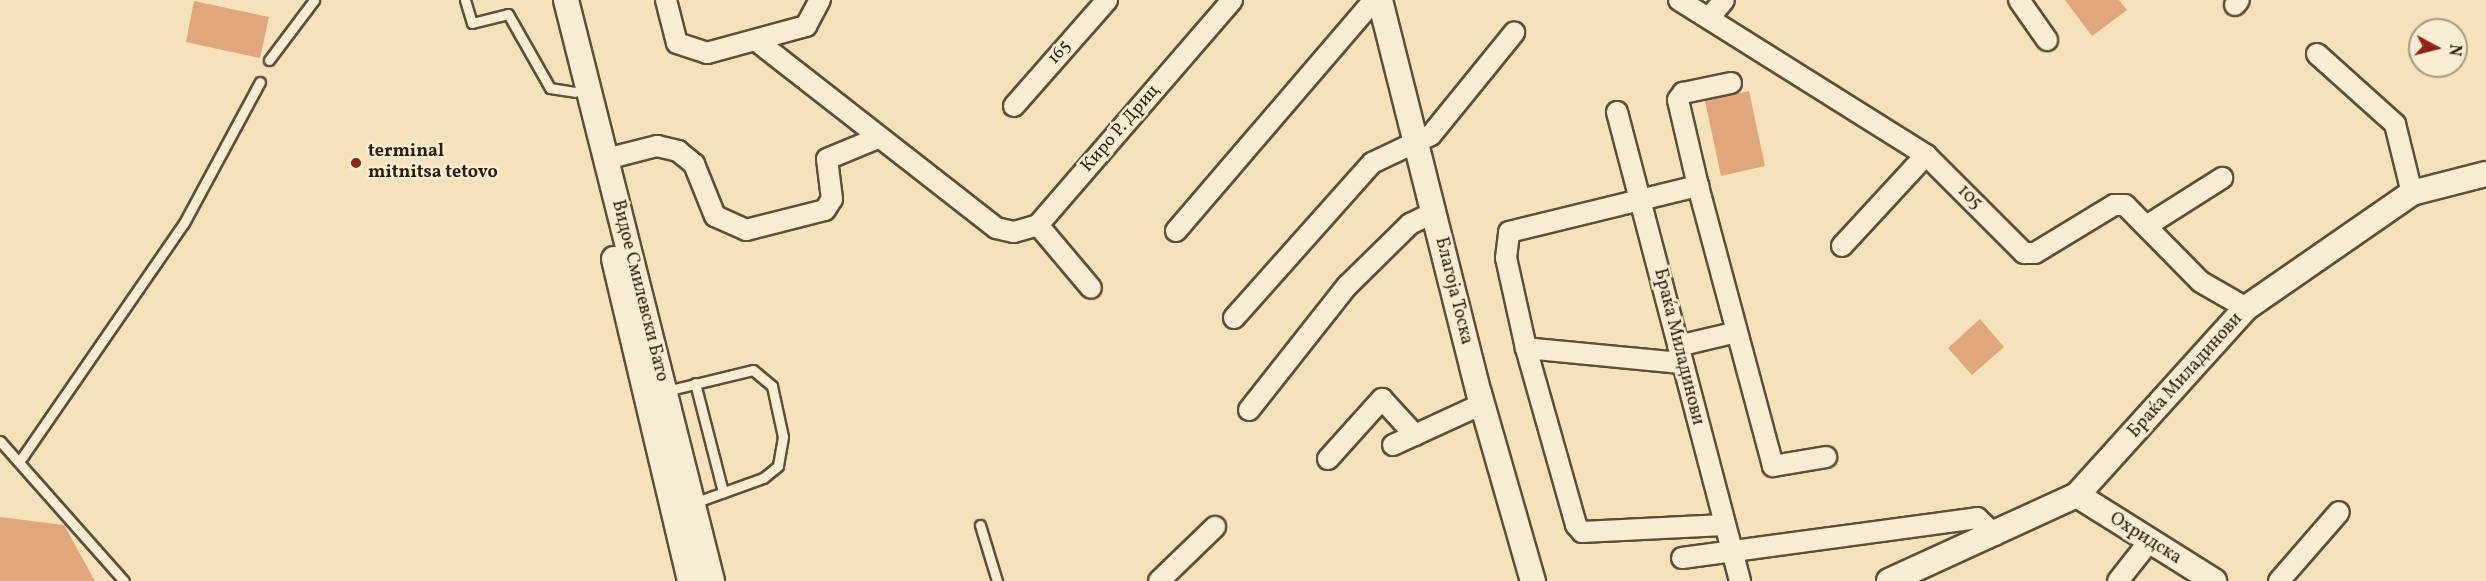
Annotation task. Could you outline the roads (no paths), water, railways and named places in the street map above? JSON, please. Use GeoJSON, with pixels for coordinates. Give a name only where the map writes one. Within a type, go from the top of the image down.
{"type":"FeatureCollection","features":[{"type":"Feature","properties":{"kind":"street","name":"Видое Смилевски Бато"},"geometry":{"type":"LineString","coordinates":[[552,0],[690,581]]}},
{"type":"Feature","properties":{"kind":"street","name":"Видое Смилевски Бато"},"geometry":{"type":"LineString","coordinates":[[566,0],[712,581]]}},
{"type":"Feature","properties":{"kind":"street"},"geometry":{"type":"LineString","coordinates":[[666,0],[677,43],[686,50],[707,53],[758,42],[806,26],[817,1]]}},
{"type":"Feature","properties":{"kind":"street","name":"165"},"geometry":{"type":"LineString","coordinates":[[1014,106],[1107,0]]}},
{"type":"Feature","properties":{"kind":"street","name":"Киро Р. Дриц"},"geometry":{"type":"LineString","coordinates":[[1038,225],[1232,0]]}},
{"type":"Feature","properties":{"kind":"street"},"geometry":{"type":"LineString","coordinates":[[1176,231],[1374,0]]}},
{"type":"Feature","properties":{"kind":"street","name":"Благоја Тоска"},"geometry":{"type":"LineString","coordinates":[[1380,0],[1482,404],[1532,581]]}},
{"type":"Feature","properties":{"kind":"street","name":"105"},"geometry":{"type":"LineString","coordinates":[[1679,0],[1926,155],[2024,253],[2035,253],[2114,205],[2133,209],[2202,282],[2246,308]]}},
{"type":"Feature","properties":{"kind":"street"},"geometry":{"type":"LineString","coordinates":[[1708,18],[1724,0]]}},
{"type":"Feature","properties":{"kind":"street"},"geometry":{"type":"LineString","coordinates":[[2019,0],[2047,40]]}},
{"type":"Feature","properties":{"kind":"street"},"geometry":{"type":"LineString","coordinates":[[1234,318],[1372,162],[1416,145],[1450,113],[1514,33]]}},
{"type":"Feature","properties":{"kind":"street"},"geometry":{"type":"LineString","coordinates":[[758,42],[996,228],[1014,232],[1038,225],[1091,288]]}},
{"type":"Feature","properties":{"kind":"street"},"geometry":{"type":"LineString","coordinates":[[2317,54],[2395,124],[2412,193]]}},
{"type":"Feature","properties":{"kind":"street"},"geometry":{"type":"LineString","coordinates":[[1731,83],[1683,93],[1678,100],[1733,333],[1773,465],[1826,458]]}},
{"type":"Feature","properties":{"kind":"street","name":"Браќа Миладинови"},"geometry":{"type":"LineString","coordinates":[[1617,112],[1730,550],[1740,581]]}},
{"type":"Feature","properties":{"kind":"street"},"geometry":{"type":"LineString","coordinates":[[606,159],[657,146],[678,151],[693,164],[715,216],[746,230],[825,210],[832,199],[826,159],[880,137]]}},
{"type":"Feature","properties":{"kind":"street"},"geometry":{"type":"LineString","coordinates":[[1842,246],[1926,155]]}},
{"type":"Feature","properties":{"kind":"street","name":"Браќа Миладинови"},"geometry":{"type":"LineString","coordinates":[[1900,579],[2077,495],[2246,308],[2412,193],[2486,174]]}},
{"type":"Feature","properties":{"kind":"street"},"geometry":{"type":"LineString","coordinates":[[2148,225],[2222,178]]}},
{"type":"Feature","properties":{"kind":"street"},"geometry":{"type":"LineString","coordinates":[[1698,186],[1641,198],[1509,232],[1506,258],[1526,348],[1576,525],[1582,532],[1724,525]]}},
{"type":"Feature","properties":{"kind":"street"},"geometry":{"type":"LineString","coordinates":[[1249,410],[1346,287],[1410,224],[1433,213]]}},
{"type":"Feature","properties":{"kind":"street"},"geometry":{"type":"LineString","coordinates":[[1526,348],[1680,355],[1733,333]]}},
{"type":"Feature","properties":{"kind":"street"},"geometry":{"type":"LineString","coordinates":[[1328,459],[1382,399],[1415,435]]}},
{"type":"Feature","properties":{"kind":"street"},"geometry":{"type":"LineString","coordinates":[[1393,445],[1482,404]]}},
{"type":"Feature","properties":{"kind":"street","name":"Охридска"},"geometry":{"type":"LineString","coordinates":[[2077,495],[2148,543],[2214,581]]}},
{"type":"Feature","properties":{"kind":"street"},"geometry":{"type":"LineString","coordinates":[[2278,581],[2338,512]]}},
{"type":"Feature","properties":{"kind":"street"},"geometry":{"type":"LineString","coordinates":[[1682,558],[1977,518],[1995,535]]}},
{"type":"Feature","properties":{"kind":"street"},"geometry":{"type":"LineString","coordinates":[[1158,581],[1215,528]]}},
{"type":"Feature","properties":{"kind":"street"},"geometry":{"type":"LineString","coordinates":[[2118,581],[2148,543]]}},
{"type":"Feature","properties":{"kind":"lane"},"geometry":{"type":"LineString","coordinates":[[269,60],[314,0]]}},
{"type":"Feature","properties":{"kind":"lane"},"geometry":{"type":"LineString","coordinates":[[465,0],[472,23],[508,14],[550,88],[575,92]]}},
{"type":"Feature","properties":{"kind":"lane"},"geometry":{"type":"LineString","coordinates":[[19,462],[184,223],[260,82]]}},
{"type":"Feature","properties":{"kind":"lane"},"geometry":{"type":"LineString","coordinates":[[664,391],[753,370],[772,386],[783,437],[777,466],[764,478],[692,503]]}},
{"type":"Feature","properties":{"kind":"lane"},"geometry":{"type":"LineString","coordinates":[[695,383],[723,492]]}},
{"type":"Feature","properties":{"kind":"lane"},"geometry":{"type":"LineString","coordinates":[[0,441],[124,581]]}},
{"type":"Feature","properties":{"kind":"lane"},"geometry":{"type":"LineString","coordinates":[[980,525],[997,581]]}},
{"type":"Feature","properties":{"kind":"place","name":"terminal mitnitsa tetovo"},"geometry":{"type":"Point","coordinates":[356,163]}}]}
